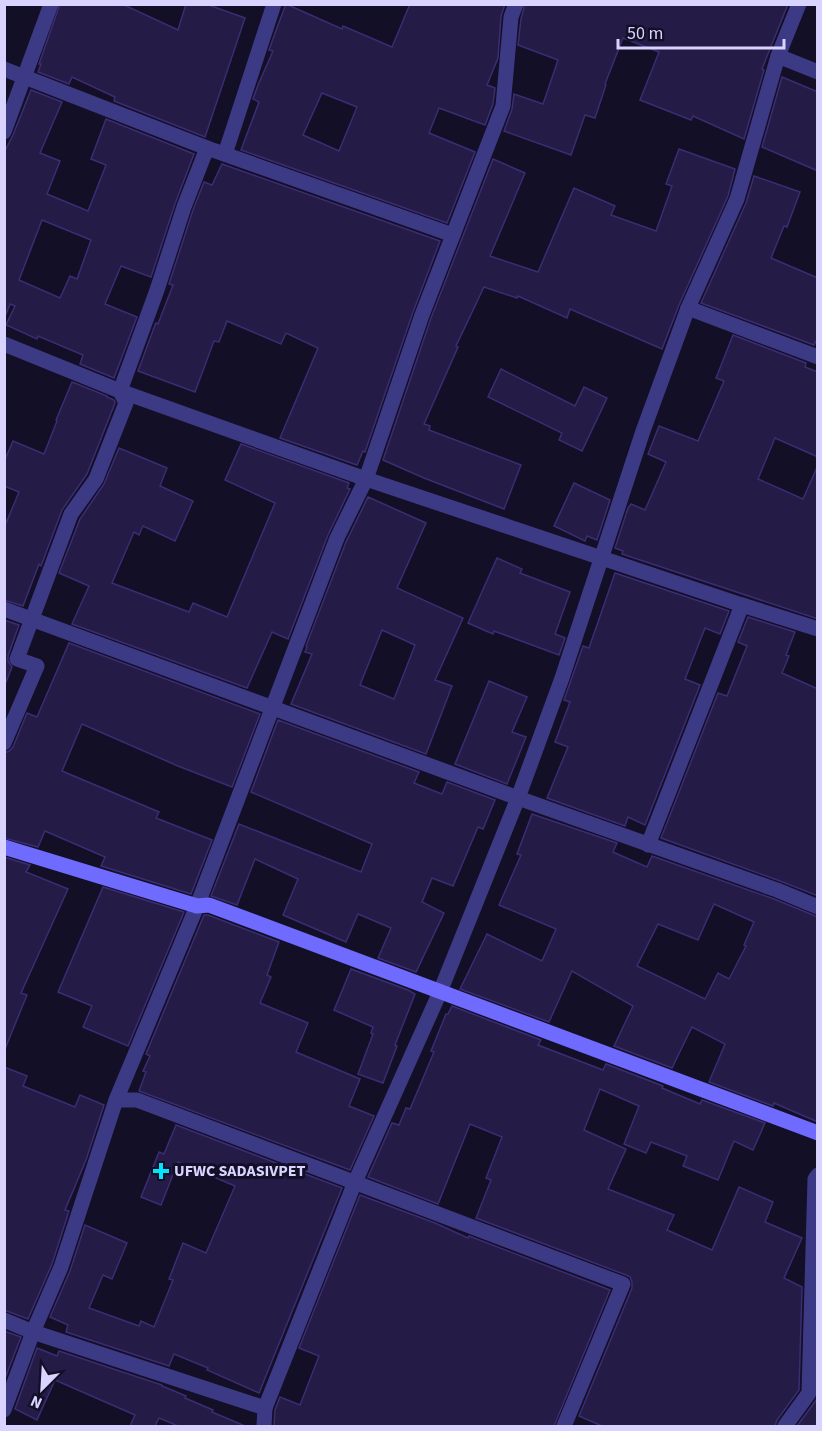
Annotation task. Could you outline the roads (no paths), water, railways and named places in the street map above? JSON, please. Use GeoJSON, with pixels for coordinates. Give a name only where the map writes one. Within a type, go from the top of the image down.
{"type":"FeatureCollection","features":[{"type":"Feature","properties":{"kind":"main road"},"geometry":{"type":"LineString","coordinates":[[4,847],[197,906],[209,905],[818,1133]]}},
{"type":"Feature","properties":{"kind":"street"},"geometry":{"type":"LineString","coordinates":[[4,132],[51,4]]}},
{"type":"Feature","properties":{"kind":"street"},"geometry":{"type":"LineString","coordinates":[[225,154],[274,4]]}},
{"type":"Feature","properties":{"kind":"street"},"geometry":{"type":"LineString","coordinates":[[4,1410],[33,1332],[61,1267],[116,1100],[197,906],[337,538],[366,479],[422,315],[503,106],[511,17],[516,4]]}},
{"type":"Feature","properties":{"kind":"street"},"geometry":{"type":"LineString","coordinates":[[264,1426],[265,1408],[355,1182],[440,992],[518,798],[562,678],[643,431],[688,308],[737,199],[778,56],[799,4]]}},
{"type":"Feature","properties":{"kind":"street"},"geometry":{"type":"LineString","coordinates":[[778,56],[818,72]]}},
{"type":"Feature","properties":{"kind":"street"},"geometry":{"type":"LineString","coordinates":[[4,69],[207,148],[453,235]]}},
{"type":"Feature","properties":{"kind":"street"},"geometry":{"type":"LineString","coordinates":[[4,743],[37,666],[17,659],[71,514],[96,478],[126,403],[120,391],[207,148]]}},
{"type":"Feature","properties":{"kind":"street"},"geometry":{"type":"LineString","coordinates":[[688,308],[818,357]]}},
{"type":"Feature","properties":{"kind":"street"},"geometry":{"type":"LineString","coordinates":[[4,344],[120,391],[366,479],[818,629]]}},
{"type":"Feature","properties":{"kind":"street"},"geometry":{"type":"LineString","coordinates":[[648,845],[742,605]]}},
{"type":"Feature","properties":{"kind":"street"},"geometry":{"type":"LineString","coordinates":[[4,609],[518,798],[777,890],[818,907]]}},
{"type":"Feature","properties":{"kind":"street"},"geometry":{"type":"LineString","coordinates":[[116,1100],[137,1100],[623,1284],[564,1426]]}},
{"type":"Feature","properties":{"kind":"street"},"geometry":{"type":"LineString","coordinates":[[785,1426],[809,1393],[815,1179],[818,1175]]}},
{"type":"Feature","properties":{"kind":"street"},"geometry":{"type":"LineString","coordinates":[[4,1320],[33,1332],[265,1408]]}},
{"type":"Feature","properties":{"kind":"place","name":"UFWC SADASIVPET"},"geometry":{"type":"Point","coordinates":[161,1171]}}]}
